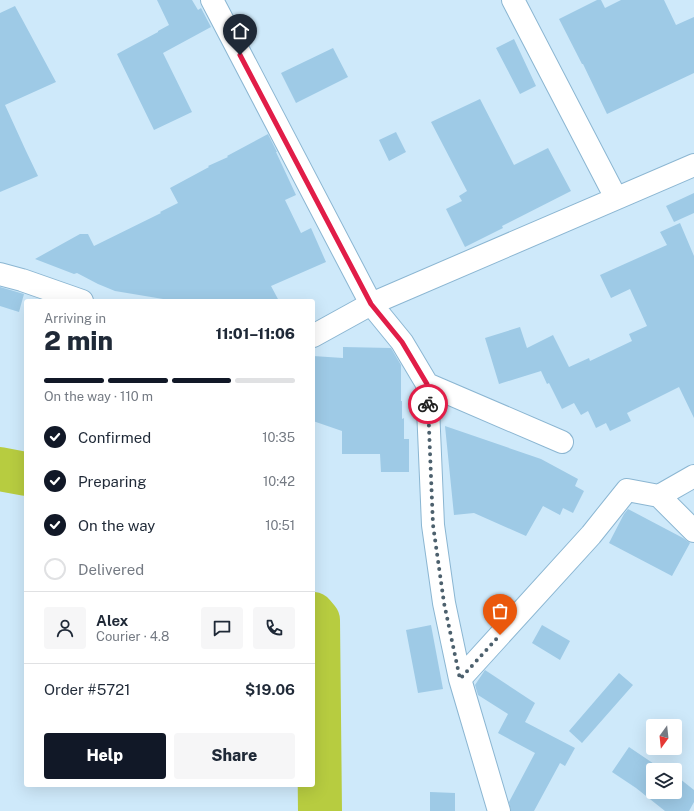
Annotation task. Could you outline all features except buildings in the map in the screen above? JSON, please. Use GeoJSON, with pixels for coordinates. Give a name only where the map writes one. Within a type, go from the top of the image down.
{"type":"FeatureCollection","features":[{"type":"Feature","properties":{"kind":"street"},"geometry":{"type":"LineString","coordinates":[[212,0],[371,304],[402,342],[427,384],[433,525],[444,603],[460,679],[499,811]]}},
{"type":"Feature","properties":{"kind":"street"},"geometry":{"type":"LineString","coordinates":[[513,0],[616,198]]}},
{"type":"Feature","properties":{"kind":"street"},"geometry":{"type":"LineString","coordinates":[[315,335],[371,304],[694,165]]}},
{"type":"Feature","properties":{"kind":"street"},"geometry":{"type":"LineString","coordinates":[[0,274],[76,299]]}},
{"type":"Feature","properties":{"kind":"street"},"geometry":{"type":"LineString","coordinates":[[427,384],[562,442]]}},
{"type":"Feature","properties":{"kind":"street"},"geometry":{"type":"LineString","coordinates":[[659,496],[694,476]]}},
{"type":"Feature","properties":{"kind":"street"},"geometry":{"type":"LineString","coordinates":[[460,679],[591,536],[627,490],[659,496],[694,531]]}},
{"type":"Feature","properties":{"kind":"waterway"},"geometry":{"type":"LineString","coordinates":[[0,469],[24,474]]}},
{"type":"Feature","properties":{"kind":"waterway"},"geometry":{"type":"LineString","coordinates":[[315,616],[318,620],[320,811]]}},
{"type":"Feature","properties":{"kind":"way so far"},"geometry":{"type":"LineString","coordinates":[[428,404],[433,525],[444,603],[460,679],[500,635]]}},
{"type":"Feature","properties":{"kind":"route"},"geometry":{"type":"LineString","coordinates":[[240,55],[371,304],[402,342],[427,384],[428,404]]}}]}
